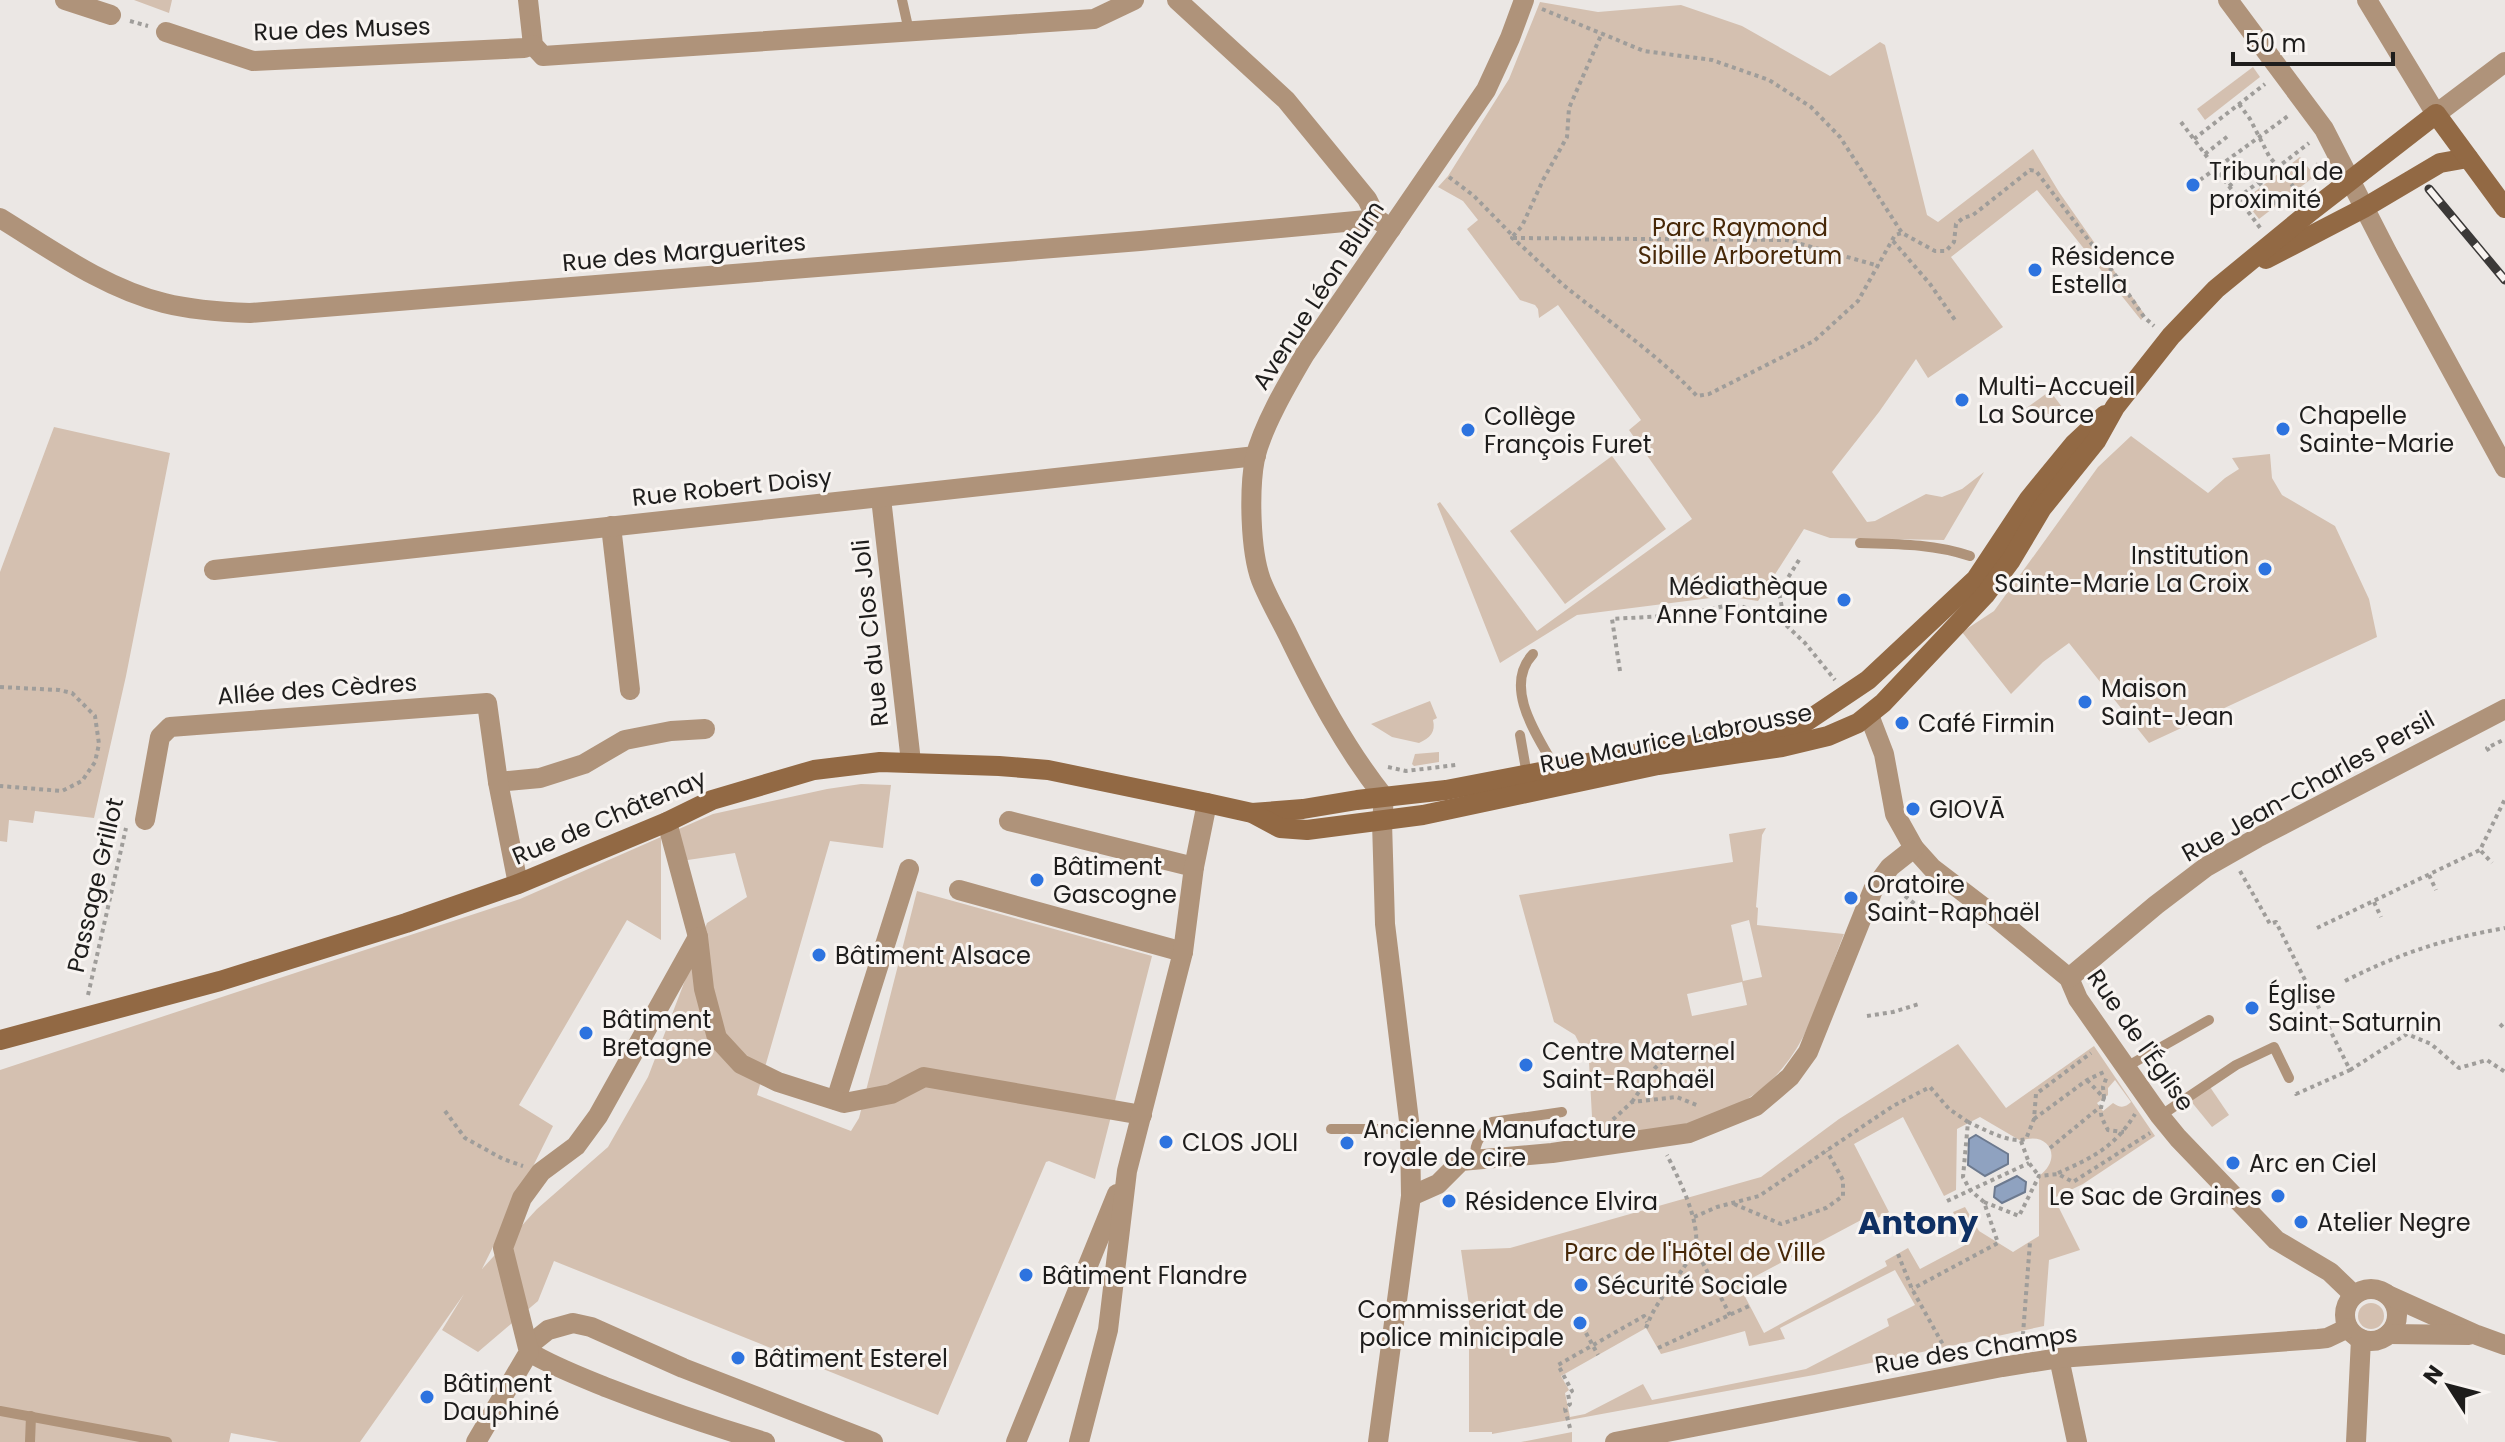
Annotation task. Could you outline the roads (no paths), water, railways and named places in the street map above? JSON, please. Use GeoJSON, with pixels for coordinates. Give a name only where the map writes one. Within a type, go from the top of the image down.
{"type":"FeatureCollection","features":[{"type":"Feature","properties":{"kind":"main road","name":"Rue Maurice Labrousse"},"geometry":{"type":"LineString","coordinates":[[1382,822],[1658,765],[1782,747],[1828,736],[1869,715],[2000,577],[2042,508],[2096,441],[2115,407],[2171,336],[2216,289],[2436,114]]}},
{"type":"Feature","properties":{"kind":"main road"},"geometry":{"type":"LineString","coordinates":[[2436,114],[2505,208]]}},
{"type":"Feature","properties":{"kind":"main road","name":"Rue Maurice Labrousse"},"geometry":{"type":"LineString","coordinates":[[2231,278],[2364,208],[2440,163],[2468,158]]}},
{"type":"Feature","properties":{"kind":"main road","name":"Rue Maurice Labrousse"},"geometry":{"type":"LineString","coordinates":[[1384,797],[1465,787],[1656,750],[1777,733],[1804,723],[1868,680],[1976,579],[2029,499],[2074,444],[2115,407]]}},
{"type":"Feature","properties":{"kind":"main road"},"geometry":{"type":"LineString","coordinates":[[1868,680],[1869,715]]}},
{"type":"Feature","properties":{"kind":"main road","name":"Rue de Châtenay"},"geometry":{"type":"LineString","coordinates":[[0,1040],[220,981],[406,923],[518,884],[712,800],[814,770],[880,762],[911,762],[1048,770],[1252,813],[1280,828],[1307,830],[1382,822]]}},
{"type":"Feature","properties":{"kind":"main road","name":"Rue de Châtenay"},"geometry":{"type":"LineString","coordinates":[[1252,813],[1384,797]]}},
{"type":"Feature","properties":{"kind":"street"},"geometry":{"type":"LineString","coordinates":[[65,0],[111,15]]}},
{"type":"Feature","properties":{"kind":"street"},"geometry":{"type":"LineString","coordinates":[[528,0],[533,45],[543,56],[1094,19],[1134,0]]}},
{"type":"Feature","properties":{"kind":"street"},"geometry":{"type":"LineString","coordinates":[[1177,0],[1286,100],[1384,224]]}},
{"type":"Feature","properties":{"kind":"street"},"geometry":{"type":"LineString","coordinates":[[2228,0],[2324,129],[2505,468]]}},
{"type":"Feature","properties":{"kind":"street"},"geometry":{"type":"LineString","coordinates":[[2367,0],[2436,114],[2505,62]]}},
{"type":"Feature","properties":{"kind":"street","name":"Avenue Léon Blum"},"geometry":{"type":"LineString","coordinates":[[1384,797],[1359,766],[1298,656],[1260,578],[1252,504],[1256,456],[1278,403],[1305,354],[1384,224],[1432,171],[1486,90],[1510,38],[1531,4]]}},
{"type":"Feature","properties":{"kind":"street","name":"Rue des Muses"},"geometry":{"type":"LineString","coordinates":[[166,32],[253,61],[524,48],[533,45]]}},
{"type":"Feature","properties":{"kind":"street","name":"Rue des Marguerites"},"geometry":{"type":"LineString","coordinates":[[3,226],[99,278],[130,291],[163,302],[210,311],[250,313],[1384,224]]}},
{"type":"Feature","properties":{"kind":"street","name":"Rue Robert Doisy"},"geometry":{"type":"LineString","coordinates":[[214,570],[1256,456]]}},
{"type":"Feature","properties":{"kind":"street","name":"Rue du Clos Joli"},"geometry":{"type":"LineString","coordinates":[[881,498],[911,762]]}},
{"type":"Feature","properties":{"kind":"street"},"geometry":{"type":"LineString","coordinates":[[611,526],[630,690]]}},
{"type":"Feature","properties":{"kind":"street","name":"Allée des Cèdres"},"geometry":{"type":"LineString","coordinates":[[136,824],[160,737],[170,727],[487,703],[498,782],[518,884]]}},
{"type":"Feature","properties":{"kind":"street","name":"Rue Jean-Charles Persil"},"geometry":{"type":"LineString","coordinates":[[2069,978],[2206,867],[2505,709]]}},
{"type":"Feature","properties":{"kind":"street","name":"Rue de l'Église"},"geometry":{"type":"LineString","coordinates":[[1869,715],[1884,754],[1895,814],[1914,848],[1932,868],[2069,978],[2078,999],[2154,1107],[2204,1167],[2276,1240],[2330,1272],[2354,1295]]}},
{"type":"Feature","properties":{"kind":"street"},"geometry":{"type":"LineString","coordinates":[[498,782],[540,778],[584,764],[625,740],[671,731],[705,729]]}},
{"type":"Feature","properties":{"kind":"street"},"geometry":{"type":"LineString","coordinates":[[1359,766],[1357,800],[1382,822]]}},
{"type":"Feature","properties":{"kind":"street"},"geometry":{"type":"LineString","coordinates":[[1378,1442],[1411,1196],[1410,1129],[1385,924],[1384,797]]}},
{"type":"Feature","properties":{"kind":"street"},"geometry":{"type":"LineString","coordinates":[[1016,1442],[1127,1171],[1183,952],[1194,867],[1207,803]]}},
{"type":"Feature","properties":{"kind":"street"},"geometry":{"type":"LineString","coordinates":[[1009,821],[1194,867]]}},
{"type":"Feature","properties":{"kind":"street"},"geometry":{"type":"LineString","coordinates":[[667,822],[698,937],[704,989],[717,1038],[741,1064],[778,1082],[844,1103],[891,1094],[924,1077],[1142,1115]]}},
{"type":"Feature","properties":{"kind":"street"},"geometry":{"type":"LineString","coordinates":[[1411,1196],[1438,1184],[1461,1161],[1689,1133],[1756,1106],[1790,1077],[1808,1052],[1873,890],[1885,873],[1914,848]]}},
{"type":"Feature","properties":{"kind":"street"},"geometry":{"type":"LineString","coordinates":[[836,1100],[909,869]]}},
{"type":"Feature","properties":{"kind":"street"},"geometry":{"type":"LineString","coordinates":[[959,890],[1183,952]]}},
{"type":"Feature","properties":{"kind":"street"},"geometry":{"type":"LineString","coordinates":[[698,937],[598,1116],[576,1146],[541,1172],[522,1198],[503,1248],[529,1349],[552,1366],[624,1395],[765,1442]]}},
{"type":"Feature","properties":{"kind":"street"},"geometry":{"type":"LineString","coordinates":[[1079,1442],[1108,1330],[1127,1171]]}},
{"type":"Feature","properties":{"kind":"street"},"geometry":{"type":"LineString","coordinates":[[2356,1442],[2354,1334],[2345,1311],[2354,1295],[2374,1289],[2505,1345]]}},
{"type":"Feature","properties":{"kind":"street"},"geometry":{"type":"LineString","coordinates":[[2354,1334],[2376,1341],[2389,1334],[2397,1322],[2397,1314],[2388,1295]]}},
{"type":"Feature","properties":{"kind":"street"},"geometry":{"type":"LineString","coordinates":[[476,1442],[529,1349],[548,1330],[573,1323],[591,1327],[683,1368],[873,1442]]}},
{"type":"Feature","properties":{"kind":"street","name":"Rue des Champs"},"geometry":{"type":"LineString","coordinates":[[1615,1442],[2059,1358],[2354,1334]]}},
{"type":"Feature","properties":{"kind":"street"},"geometry":{"type":"LineString","coordinates":[[2389,1334],[2477,1335]]}},
{"type":"Feature","properties":{"kind":"street"},"geometry":{"type":"LineString","coordinates":[[2059,1358],[2077,1442]]}},
{"type":"Feature","properties":{"kind":"lane"},"geometry":{"type":"LineString","coordinates":[[902,0],[909,31]]}},
{"type":"Feature","properties":{"kind":"lane"},"geometry":{"type":"LineString","coordinates":[[1860,543],[1919,544],[1944,547],[1970,556]]}},
{"type":"Feature","properties":{"kind":"lane"},"geometry":{"type":"LineString","coordinates":[[1533,654],[1523,670],[1520,690],[1534,729],[1556,769]]}},
{"type":"Feature","properties":{"kind":"lane"},"geometry":{"type":"LineString","coordinates":[[1520,735],[1527,775]]}},
{"type":"Feature","properties":{"kind":"lane"},"geometry":{"type":"LineString","coordinates":[[2124,1064],[2209,1020]]}},
{"type":"Feature","properties":{"kind":"lane"},"geometry":{"type":"LineString","coordinates":[[2154,1107],[2274,1047],[2289,1078]]}},
{"type":"Feature","properties":{"kind":"lane"},"geometry":{"type":"LineString","coordinates":[[1476,1159],[1477,1141],[1492,1122],[1562,1112]]}},
{"type":"Feature","properties":{"kind":"lane"},"geometry":{"type":"LineString","coordinates":[[1331,1129],[1410,1129]]}},
{"type":"Feature","properties":{"kind":"lane"},"geometry":{"type":"LineString","coordinates":[[0,1411],[167,1442]]}},
{"type":"Feature","properties":{"kind":"lane"},"geometry":{"type":"LineString","coordinates":[[30,1442],[31,1416]]}},
{"type":"Feature","properties":{"kind":"water"},"geometry":{"type":"Polygon","coordinates":[[[1976,1135],[2008,1154],[2008,1164],[1985,1176],[1968,1165],[1969,1139],[1976,1135]]]}},
{"type":"Feature","properties":{"kind":"water"},"geometry":{"type":"Polygon","coordinates":[[[2017,1176],[2026,1182],[2025,1192],[2002,1203],[1994,1197],[1995,1187],[2017,1176]]]}},
{"type":"Feature","properties":{"kind":"railway"},"geometry":{"type":"LineString","coordinates":[[2429,189],[2505,280]]}},
{"type":"Feature","properties":{"kind":"place","name":"Tribunal de proximité"},"geometry":{"type":"Point","coordinates":[2193,185]}},
{"type":"Feature","properties":{"kind":"place","name":"Résidence Estella"},"geometry":{"type":"Point","coordinates":[2035,270]}},
{"type":"Feature","properties":{"kind":"place","name":"Multi-Accueil La Source"},"geometry":{"type":"Point","coordinates":[1962,400]}},
{"type":"Feature","properties":{"kind":"place","name":"Chapelle Sainte-Marie"},"geometry":{"type":"Point","coordinates":[2283,429]}},
{"type":"Feature","properties":{"kind":"place","name":"Collège François Furet"},"geometry":{"type":"Point","coordinates":[1468,430]}},
{"type":"Feature","properties":{"kind":"place","name":"Institution Sainte-Marie La Croix"},"geometry":{"type":"Point","coordinates":[2265,569]}},
{"type":"Feature","properties":{"kind":"place","name":"Médiathèque Anne Fontaine"},"geometry":{"type":"Point","coordinates":[1844,600]}},
{"type":"Feature","properties":{"kind":"place","name":"Maison Saint-Jean"},"geometry":{"type":"Point","coordinates":[2085,702]}},
{"type":"Feature","properties":{"kind":"place","name":"Café Firmin"},"geometry":{"type":"Point","coordinates":[1902,723]}},
{"type":"Feature","properties":{"kind":"place","name":"GIOVĀ"},"geometry":{"type":"Point","coordinates":[1913,809]}},
{"type":"Feature","properties":{"kind":"place","name":"Bâtiment Gascogne"},"geometry":{"type":"Point","coordinates":[1037,880]}},
{"type":"Feature","properties":{"kind":"place","name":"Oratoire Saint-Raphaël"},"geometry":{"type":"Point","coordinates":[1851,898]}},
{"type":"Feature","properties":{"kind":"place","name":"Bâtiment Alsace"},"geometry":{"type":"Point","coordinates":[819,955]}},
{"type":"Feature","properties":{"kind":"place","name":"Église Saint-Saturnin"},"geometry":{"type":"Point","coordinates":[2252,1008]}},
{"type":"Feature","properties":{"kind":"place","name":"Bâtiment Bretagne"},"geometry":{"type":"Point","coordinates":[586,1033]}},
{"type":"Feature","properties":{"kind":"place","name":"Centre Maternel Saint-Raphaël"},"geometry":{"type":"Point","coordinates":[1526,1065]}},
{"type":"Feature","properties":{"kind":"place","name":"CLOS JOLI"},"geometry":{"type":"Point","coordinates":[1166,1142]}},
{"type":"Feature","properties":{"kind":"place","name":"Ancienne Manufacture royale de cire"},"geometry":{"type":"Point","coordinates":[1347,1143]}},
{"type":"Feature","properties":{"kind":"place","name":"Arc en Ciel"},"geometry":{"type":"Point","coordinates":[2233,1163]}},
{"type":"Feature","properties":{"kind":"place","name":"Le Sac de Graines"},"geometry":{"type":"Point","coordinates":[2278,1196]}},
{"type":"Feature","properties":{"kind":"place","name":"Résidence Elvira"},"geometry":{"type":"Point","coordinates":[1449,1201]}},
{"type":"Feature","properties":{"kind":"place","name":"Atelier Negre"},"geometry":{"type":"Point","coordinates":[2301,1222]}},
{"type":"Feature","properties":{"kind":"place","name":"Bâtiment Flandre"},"geometry":{"type":"Point","coordinates":[1026,1275]}},
{"type":"Feature","properties":{"kind":"place","name":"Sécurité Sociale"},"geometry":{"type":"Point","coordinates":[1581,1285]}},
{"type":"Feature","properties":{"kind":"place","name":"Commisseriat de police minicipale"},"geometry":{"type":"Point","coordinates":[1580,1323]}},
{"type":"Feature","properties":{"kind":"place","name":"Bâtiment Esterel"},"geometry":{"type":"Point","coordinates":[738,1358]}},
{"type":"Feature","properties":{"kind":"place","name":"Bâtiment Dauphiné"},"geometry":{"type":"Point","coordinates":[427,1397]}},
{"type":"Feature","properties":{"kind":"district","name":"Antony"},"geometry":{"type":"Point","coordinates":[1918,1222]}},
{"type":"Feature","properties":{"kind":"park label","name":"Parc Raymond Sibille Arboretum"},"geometry":{"type":"Point","coordinates":[1740,241]}},
{"type":"Feature","properties":{"kind":"park label","name":"Parc de l'Hôtel de Ville"},"geometry":{"type":"Point","coordinates":[1695,1252]}}]}
